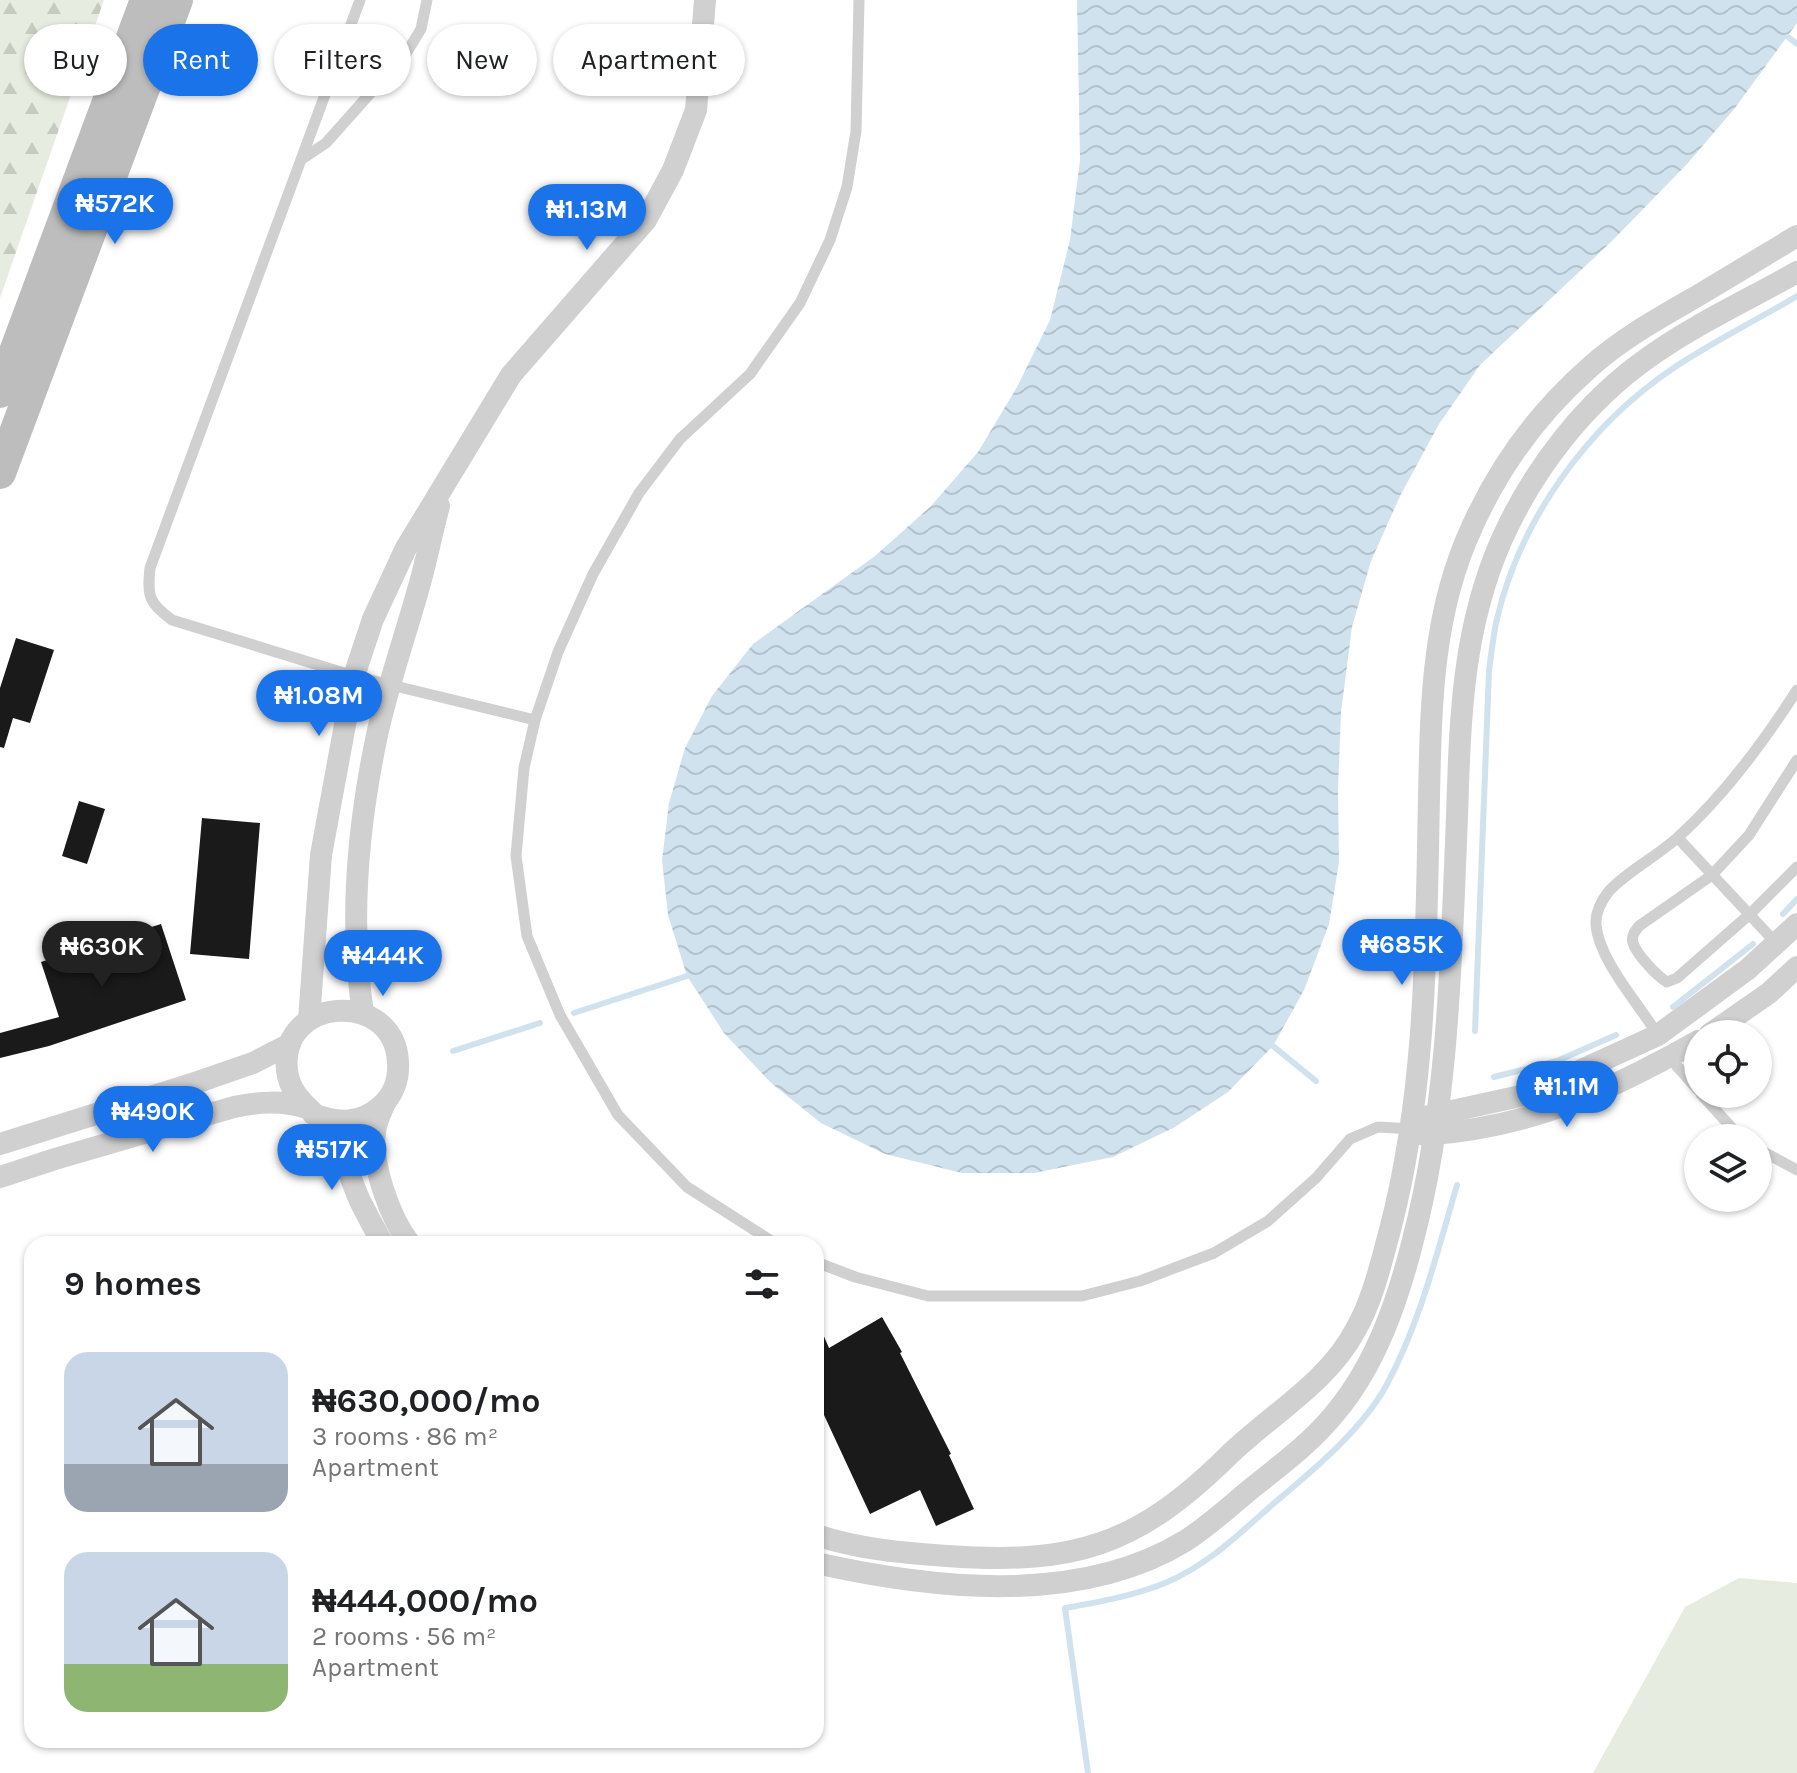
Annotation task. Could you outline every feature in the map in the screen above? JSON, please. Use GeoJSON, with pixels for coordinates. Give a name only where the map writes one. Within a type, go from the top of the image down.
{"type":"FeatureCollection","features":[{"type":"Feature","properties":{"kind":"street"},"geometry":{"type":"LineString","coordinates":[[0,392],[146,0]]}},
{"type":"Feature","properties":{"kind":"street"},"geometry":{"type":"LineString","coordinates":[[0,473],[177,0]]}},
{"type":"Feature","properties":{"kind":"street"},"geometry":{"type":"LineString","coordinates":[[309,1020],[321,855],[354,676],[373,619],[406,548],[511,375],[646,220],[653,208],[673,170],[696,110],[705,0]]}},
{"type":"Feature","properties":{"kind":"street"},"geometry":{"type":"LineString","coordinates":[[824,1538],[898,1553],[1026,1559],[1089,1548],[1124,1534],[1171,1507],[1296,1399],[1339,1355],[1356,1331],[1383,1258],[1412,1128],[1424,1009],[1433,678],[1445,603],[1470,531],[1509,459],[1535,424],[1591,365],[1661,316],[1797,236]]}},
{"type":"Feature","properties":{"kind":"street"},"geometry":{"type":"LineString","coordinates":[[824,1565],[935,1585],[1031,1585],[1072,1581],[1109,1571],[1155,1556],[1218,1517],[1312,1439],[1339,1409],[1360,1377],[1393,1308],[1407,1265],[1437,1125],[1449,1011],[1463,681],[1476,610],[1501,541],[1536,476],[1563,439],[1617,384],[1649,357],[1797,272]]}},
{"type":"Feature","properties":{"kind":"street"},"geometry":{"type":"LineString","coordinates":[[363,1013],[356,941],[359,856],[377,737],[443,490]]}},
{"type":"Feature","properties":{"kind":"street"},"geometry":{"type":"LineString","coordinates":[[1437,1125],[1529,1094],[1658,1035],[1707,1001],[1797,924]]}},
{"type":"Feature","properties":{"kind":"street"},"geometry":{"type":"LineString","coordinates":[[1730,1020],[1769,993],[1797,967]]}},
{"type":"Feature","properties":{"kind":"street"},"geometry":{"type":"LineString","coordinates":[[0,1144],[268,1057],[290,1044],[309,1020],[325,1012],[344,1009],[363,1013],[390,1035],[398,1053],[399,1072],[375,1130],[377,1168],[403,1236]]}},
{"type":"Feature","properties":{"kind":"street"},"geometry":{"type":"LineString","coordinates":[[290,1044],[286,1063],[288,1083],[298,1100],[327,1128],[337,1144],[360,1201],[379,1236]]}},
{"type":"Feature","properties":{"kind":"street"},"geometry":{"type":"LineString","coordinates":[[1412,1128],[1437,1125],[1490,1127],[1535,1117],[1602,1092],[1684,1049]]}},
{"type":"Feature","properties":{"kind":"street"},"geometry":{"type":"LineString","coordinates":[[0,1177],[234,1107],[263,1102],[292,1104],[332,1121],[351,1121],[370,1115],[386,1102]]}},
{"type":"Feature","properties":{"kind":"lane"},"geometry":{"type":"LineString","coordinates":[[360,0],[150,568],[147,592],[156,608],[172,620],[354,676],[535,720]]}},
{"type":"Feature","properties":{"kind":"lane"},"geometry":{"type":"LineString","coordinates":[[301,159],[326,143],[407,52],[421,29],[427,0]]}},
{"type":"Feature","properties":{"kind":"lane"},"geometry":{"type":"LineString","coordinates":[[764,1236],[687,1187],[618,1115],[560,1015],[527,936],[516,856],[524,768],[535,720],[558,652],[593,574],[639,493],[680,439],[750,374],[800,303],[830,240],[847,187],[856,131],[859,0]]}},
{"type":"Feature","properties":{"kind":"lane"},"geometry":{"type":"LineString","coordinates":[[1684,1075],[1668,1058],[1658,1035],[1607,957],[1595,922],[1603,899],[1611,889],[1678,838],[1768,735],[1797,690]]}},
{"type":"Feature","properties":{"kind":"lane"},"geometry":{"type":"LineString","coordinates":[[1797,760],[1749,835],[1712,875],[1639,926],[1633,933],[1633,943],[1656,976],[1667,982],[1677,978],[1750,914],[1797,867]]}},
{"type":"Feature","properties":{"kind":"lane"},"geometry":{"type":"LineString","coordinates":[[1678,838],[1777,944]]}},
{"type":"Feature","properties":{"kind":"lane"},"geometry":{"type":"LineString","coordinates":[[1714,1108],[1729,1124]]}},
{"type":"Feature","properties":{"kind":"lane"},"geometry":{"type":"LineString","coordinates":[[824,1265],[855,1277],[928,1296],[1082,1296],[1140,1281],[1214,1253],[1268,1221],[1316,1178],[1350,1139],[1378,1127],[1412,1128]]}},
{"type":"Feature","properties":{"kind":"lane"},"geometry":{"type":"LineString","coordinates":[[1772,1157],[1797,1170]]}},
{"type":"Feature","properties":{"kind":"green space"},"geometry":{"type":"Polygon","coordinates":[[[0,0],[104,0],[96,24],[24,24],[24,96],[70,96],[0,298],[0,0]]]}},
{"type":"Feature","properties":{"kind":"green space"},"geometry":{"type":"Polygon","coordinates":[[[1739,1578],[1797,1583],[1797,1773],[1593,1773],[1685,1607],[1739,1578]]]}},
{"type":"Feature","properties":{"kind":"water"},"geometry":{"type":"Polygon","coordinates":[[[1077,0],[1797,0],[1797,23],[1735,108],[1688,163],[1612,241],[1480,365],[1439,424],[1400,496],[1371,561],[1352,627],[1341,712],[1339,862],[1329,924],[1304,990],[1273,1046],[1228,1092],[1175,1127],[1113,1157],[1034,1173],[962,1173],[885,1154],[821,1123],[771,1083],[724,1033],[687,976],[668,915],[662,860],[669,803],[685,748],[712,696],[753,644],[875,556],[931,506],[978,452],[1017,387],[1050,320],[1070,240],[1080,160],[1077,0]]]}},
{"type":"Feature","properties":{"kind":"building"},"geometry":{"type":"Polygon","coordinates":[[[16,638],[54,650],[30,723],[13,718],[4,748],[0,747],[0,688],[16,638]]]}},
{"type":"Feature","properties":{"kind":"building"},"geometry":{"type":"Polygon","coordinates":[[[79,801],[105,809],[87,864],[62,856],[79,801]]]}},
{"type":"Feature","properties":{"kind":"building"},"geometry":{"type":"Polygon","coordinates":[[[202,818],[260,823],[249,959],[190,954],[202,818]]]}},
{"type":"Feature","properties":{"kind":"building"},"geometry":{"type":"Polygon","coordinates":[[[161,924],[186,1000],[49,1046],[0,1058],[0,1033],[59,1017],[41,962],[161,924]]]}},
{"type":"Feature","properties":{"kind":"building"},"geometry":{"type":"Polygon","coordinates":[[[882,1317],[951,1454],[974,1509],[936,1526],[920,1490],[870,1514],[824,1415],[824,1336],[829,1348],[882,1317]]]}},
{"type":"Feature","properties":{"kind":"waterway"},"geometry":{"type":"LineString","coordinates":[[1788,37],[1797,44]]}},
{"type":"Feature","properties":{"kind":"waterway"},"geometry":{"type":"LineString","coordinates":[[1475,1031],[1489,671],[1496,623],[1521,548],[1540,512],[1586,446],[1643,390],[1705,348],[1797,296]]}},
{"type":"Feature","properties":{"kind":"waterway"},"geometry":{"type":"LineString","coordinates":[[1783,914],[1797,899]]}},
{"type":"Feature","properties":{"kind":"waterway"},"geometry":{"type":"LineString","coordinates":[[1673,1007],[1753,944]]}},
{"type":"Feature","properties":{"kind":"waterway"},"geometry":{"type":"LineString","coordinates":[[574,1013],[687,976]]}},
{"type":"Feature","properties":{"kind":"waterway"},"geometry":{"type":"LineString","coordinates":[[453,1051],[540,1023]]}},
{"type":"Feature","properties":{"kind":"waterway"},"geometry":{"type":"LineString","coordinates":[[1494,1077],[1557,1061],[1616,1035]]}},
{"type":"Feature","properties":{"kind":"waterway"},"geometry":{"type":"LineString","coordinates":[[1273,1046],[1316,1081]]}},
{"type":"Feature","properties":{"kind":"waterway"},"geometry":{"type":"LineString","coordinates":[[1088,1773],[1065,1608],[1141,1592],[1195,1568],[1235,1538],[1350,1434],[1376,1403],[1409,1338],[1457,1185]]}}]}
